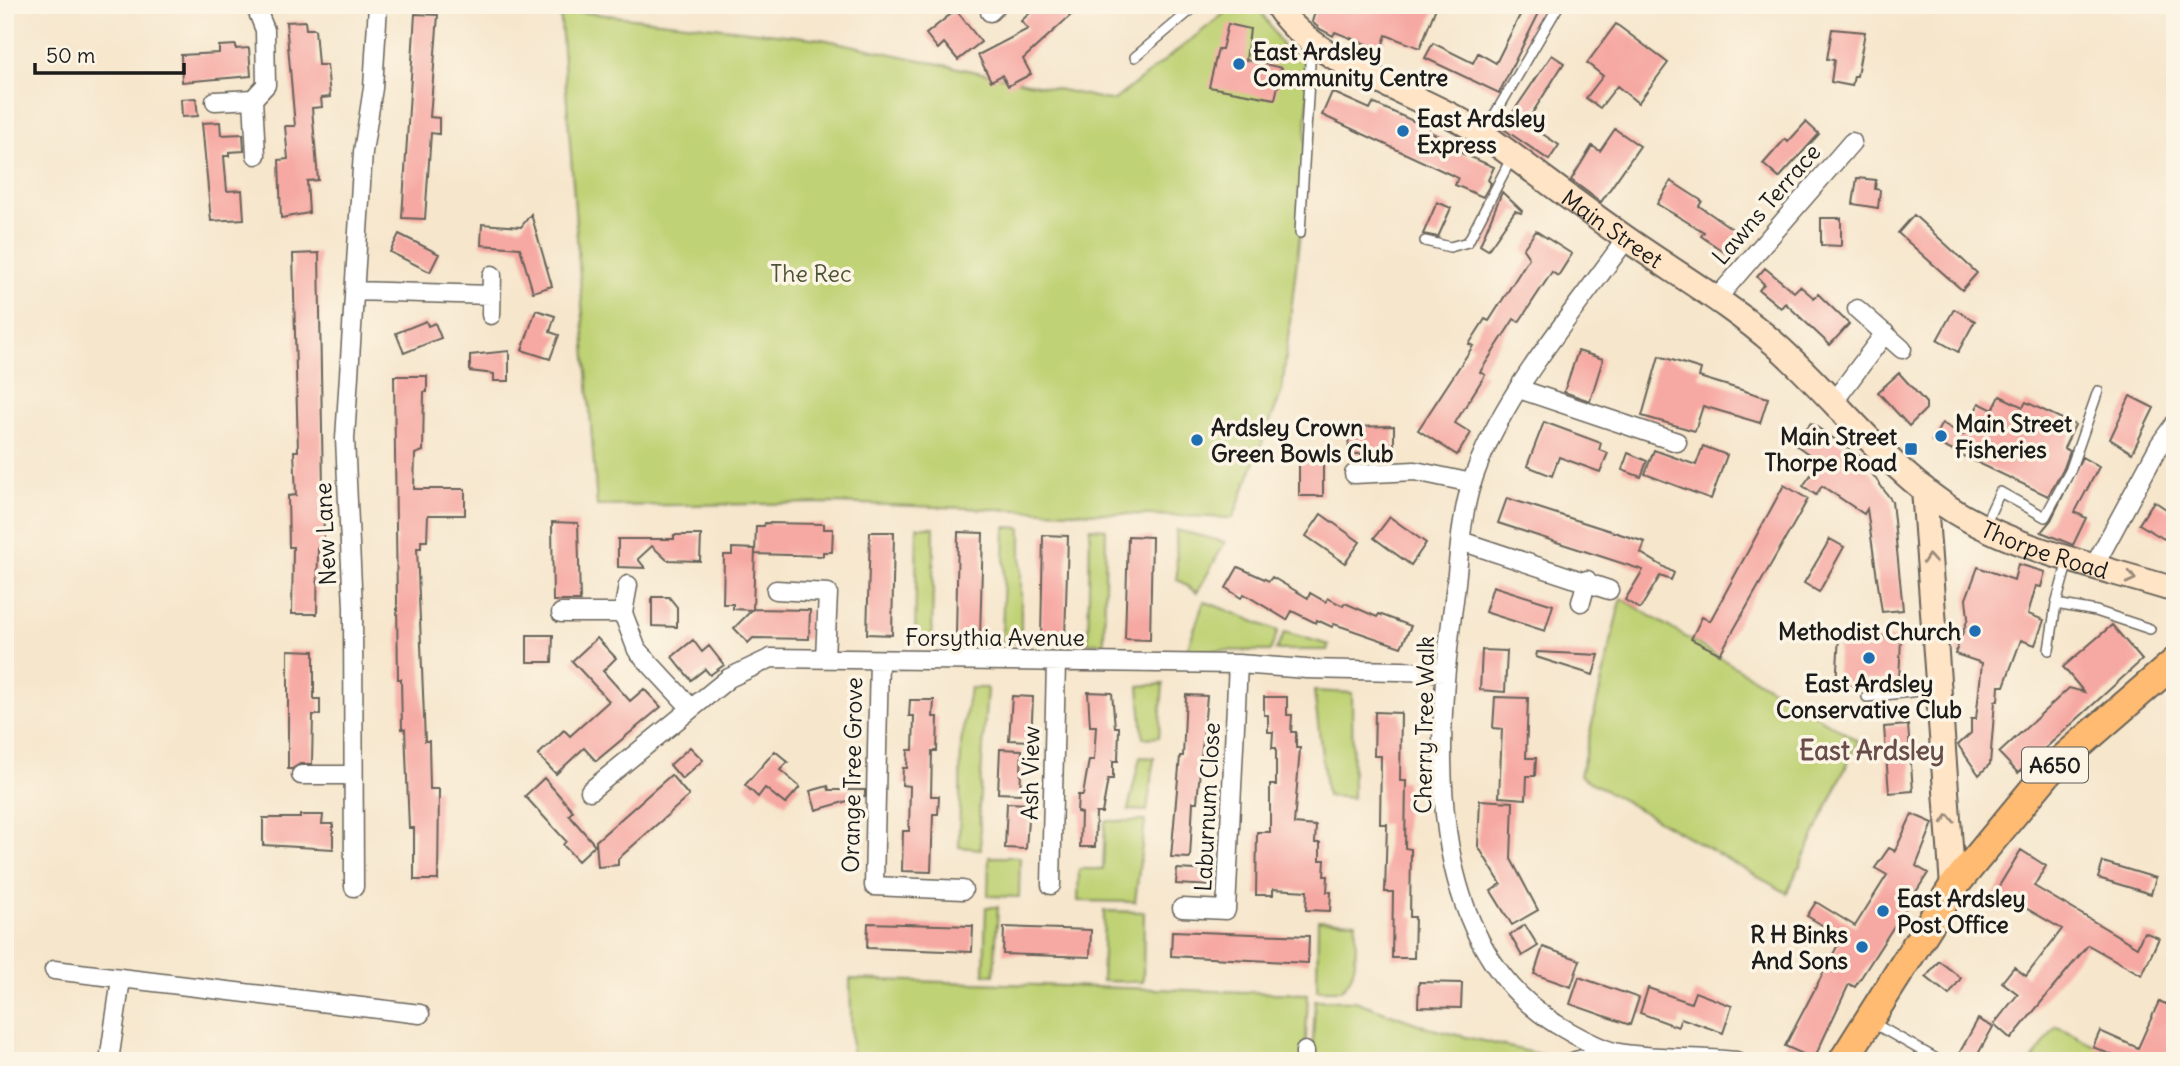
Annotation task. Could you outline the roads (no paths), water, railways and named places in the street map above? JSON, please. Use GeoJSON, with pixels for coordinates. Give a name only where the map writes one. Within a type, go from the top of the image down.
{"type":"FeatureCollection","features":[{"type":"Feature","properties":{"kind":"main road","name":"A650"},"geometry":{"type":"LineString","coordinates":[[1843,1061],[1953,887],[2049,771],[2175,662]]}},
{"type":"Feature","properties":{"kind":"street"},"geometry":{"type":"LineString","coordinates":[[215,101],[253,99],[266,85],[265,30],[255,5]]}},
{"type":"Feature","properties":{"kind":"street","name":"New Lane"},"geometry":{"type":"LineString","coordinates":[[355,887],[352,775],[353,607],[345,439],[354,291],[378,5]]}},
{"type":"Feature","properties":{"kind":"street","name":"Main Street"},"geometry":{"type":"LineString","coordinates":[[1277,5],[1283,16],[1311,43],[1483,134],[1626,239],[1717,298],[1775,344],[1924,489]]}},
{"type":"Feature","properties":{"kind":"street"},"geometry":{"type":"LineString","coordinates":[[253,99],[256,155]]}},
{"type":"Feature","properties":{"kind":"street","name":"Lawns Terrace"},"geometry":{"type":"LineString","coordinates":[[1717,298],[1852,142]]}},
{"type":"Feature","properties":{"kind":"street","name":"Cherry Tree Walk"},"geometry":{"type":"LineString","coordinates":[[1626,239],[1499,419],[1472,484],[1464,511],[1445,672],[1443,785],[1447,837],[1473,931],[1496,969],[1531,1008],[1569,1031],[1614,1052],[1736,1061]]}},
{"type":"Feature","properties":{"kind":"street"},"geometry":{"type":"LineString","coordinates":[[491,315],[492,275]]}},
{"type":"Feature","properties":{"kind":"street"},"geometry":{"type":"LineString","coordinates":[[354,291],[491,295]]}},
{"type":"Feature","properties":{"kind":"street"},"geometry":{"type":"LineString","coordinates":[[1857,310],[1902,349]]}},
{"type":"Feature","properties":{"kind":"street"},"geometry":{"type":"LineString","coordinates":[[1835,400],[1885,333]]}},
{"type":"Feature","properties":{"kind":"street"},"geometry":{"type":"LineString","coordinates":[[1519,389],[1677,442]]}},
{"type":"Feature","properties":{"kind":"street"},"geometry":{"type":"LineString","coordinates":[[2093,568],[2160,444],[2175,424]]}},
{"type":"Feature","properties":{"kind":"street"},"geometry":{"type":"LineString","coordinates":[[1354,474],[1415,471],[1472,484]]}},
{"type":"Feature","properties":{"kind":"street"},"geometry":{"type":"LineString","coordinates":[[1924,489],[1953,887]]}},
{"type":"Feature","properties":{"kind":"street","name":"Thorpe Road"},"geometry":{"type":"LineString","coordinates":[[1924,489],[1963,517],[1984,526],[2093,568],[2175,590]]}},
{"type":"Feature","properties":{"kind":"street"},"geometry":{"type":"LineString","coordinates":[[1461,541],[1587,580],[1609,590]]}},
{"type":"Feature","properties":{"kind":"street"},"geometry":{"type":"LineString","coordinates":[[1581,601],[1587,580]]}},
{"type":"Feature","properties":{"kind":"street"},"geometry":{"type":"LineString","coordinates":[[628,585],[623,613],[637,650],[691,708]]}},
{"type":"Feature","properties":{"kind":"street"},"geometry":{"type":"LineString","coordinates":[[776,590],[828,593],[825,658]]}},
{"type":"Feature","properties":{"kind":"street"},"geometry":{"type":"LineString","coordinates":[[561,613],[623,613]]}},
{"type":"Feature","properties":{"kind":"street","name":"Forsythia Avenue"},"geometry":{"type":"LineString","coordinates":[[590,791],[729,678],[751,665],[771,658],[1238,664],[1445,672]]}},
{"type":"Feature","properties":{"kind":"street","name":"Orange Tree Grove"},"geometry":{"type":"LineString","coordinates":[[879,660],[874,886],[963,890]]}},
{"type":"Feature","properties":{"kind":"street","name":"Ash View"},"geometry":{"type":"LineString","coordinates":[[1051,885],[1056,662]]}},
{"type":"Feature","properties":{"kind":"street","name":"Laburnum Close"},"geometry":{"type":"LineString","coordinates":[[1182,908],[1226,910],[1238,664]]}},
{"type":"Feature","properties":{"kind":"street"},"geometry":{"type":"LineString","coordinates":[[301,775],[352,775]]}},
{"type":"Feature","properties":{"kind":"street"},"geometry":{"type":"LineString","coordinates":[[54,970],[420,1014]]}},
{"type":"Feature","properties":{"kind":"street"},"geometry":{"type":"LineString","coordinates":[[109,1061],[121,979]]}},
{"type":"Feature","properties":{"kind":"street"},"geometry":{"type":"LineString","coordinates":[[1575,1061],[1614,1052]]}},
{"type":"Feature","properties":{"kind":"lane"},"geometry":{"type":"LineString","coordinates":[[1135,57],[1197,5]]}},
{"type":"Feature","properties":{"kind":"lane"},"geometry":{"type":"LineString","coordinates":[[1483,134],[1559,5]]}},
{"type":"Feature","properties":{"kind":"lane"},"geometry":{"type":"LineString","coordinates":[[1300,233],[1311,43]]}},
{"type":"Feature","properties":{"kind":"lane"},"geometry":{"type":"LineString","coordinates":[[1425,241],[1450,247],[1468,242],[1512,156]]}},
{"type":"Feature","properties":{"kind":"lane"},"geometry":{"type":"LineString","coordinates":[[1984,526],[2000,492],[2045,517],[2070,471],[2098,391]]}},
{"type":"Feature","properties":{"kind":"lane"},"geometry":{"type":"LineString","coordinates":[[2049,650],[2056,604],[2069,559]]}},
{"type":"Feature","properties":{"kind":"lane"},"geometry":{"type":"LineString","coordinates":[[2056,604],[2096,611],[2150,629]]}},
{"type":"Feature","properties":{"kind":"lane"},"geometry":{"type":"LineString","coordinates":[[1867,697],[1938,689]]}},
{"type":"Feature","properties":{"kind":"lane"},"geometry":{"type":"LineString","coordinates":[[1868,1021],[1940,1061]]}},
{"type":"Feature","properties":{"kind":"lane"},"geometry":{"type":"LineString","coordinates":[[986,1061],[999,1061]]}},
{"type":"Feature","properties":{"kind":"place","name":"East Ardsley Community Centre"},"geometry":{"type":"Point","coordinates":[1239,64]}},
{"type":"Feature","properties":{"kind":"place","name":"East Ardsley Express"},"geometry":{"type":"Point","coordinates":[1403,131]}},
{"type":"Feature","properties":{"kind":"place","name":"Main Street Fisheries"},"geometry":{"type":"Point","coordinates":[1941,436]}},
{"type":"Feature","properties":{"kind":"place","name":"Ardsley Crown Green Bowls Club"},"geometry":{"type":"Point","coordinates":[1197,440]}},
{"type":"Feature","properties":{"kind":"place","name":"Main Street Thorpe Road"},"geometry":{"type":"Point","coordinates":[1911,449]}},
{"type":"Feature","properties":{"kind":"place","name":"Methodist Church"},"geometry":{"type":"Point","coordinates":[1975,631]}},
{"type":"Feature","properties":{"kind":"place","name":"East Ardsley Conservative Club"},"geometry":{"type":"Point","coordinates":[1869,658]}},
{"type":"Feature","properties":{"kind":"place","name":"East Ardsley Post Office"},"geometry":{"type":"Point","coordinates":[1883,911]}},
{"type":"Feature","properties":{"kind":"place","name":"R H Binks And Sons"},"geometry":{"type":"Point","coordinates":[1862,947]}},
{"type":"Feature","properties":{"kind":"district","name":"East Ardsley"},"geometry":{"type":"Point","coordinates":[1872,750]}},
{"type":"Feature","properties":{"kind":"park label","name":"The Rec"},"geometry":{"type":"Point","coordinates":[811,273]}}]}
